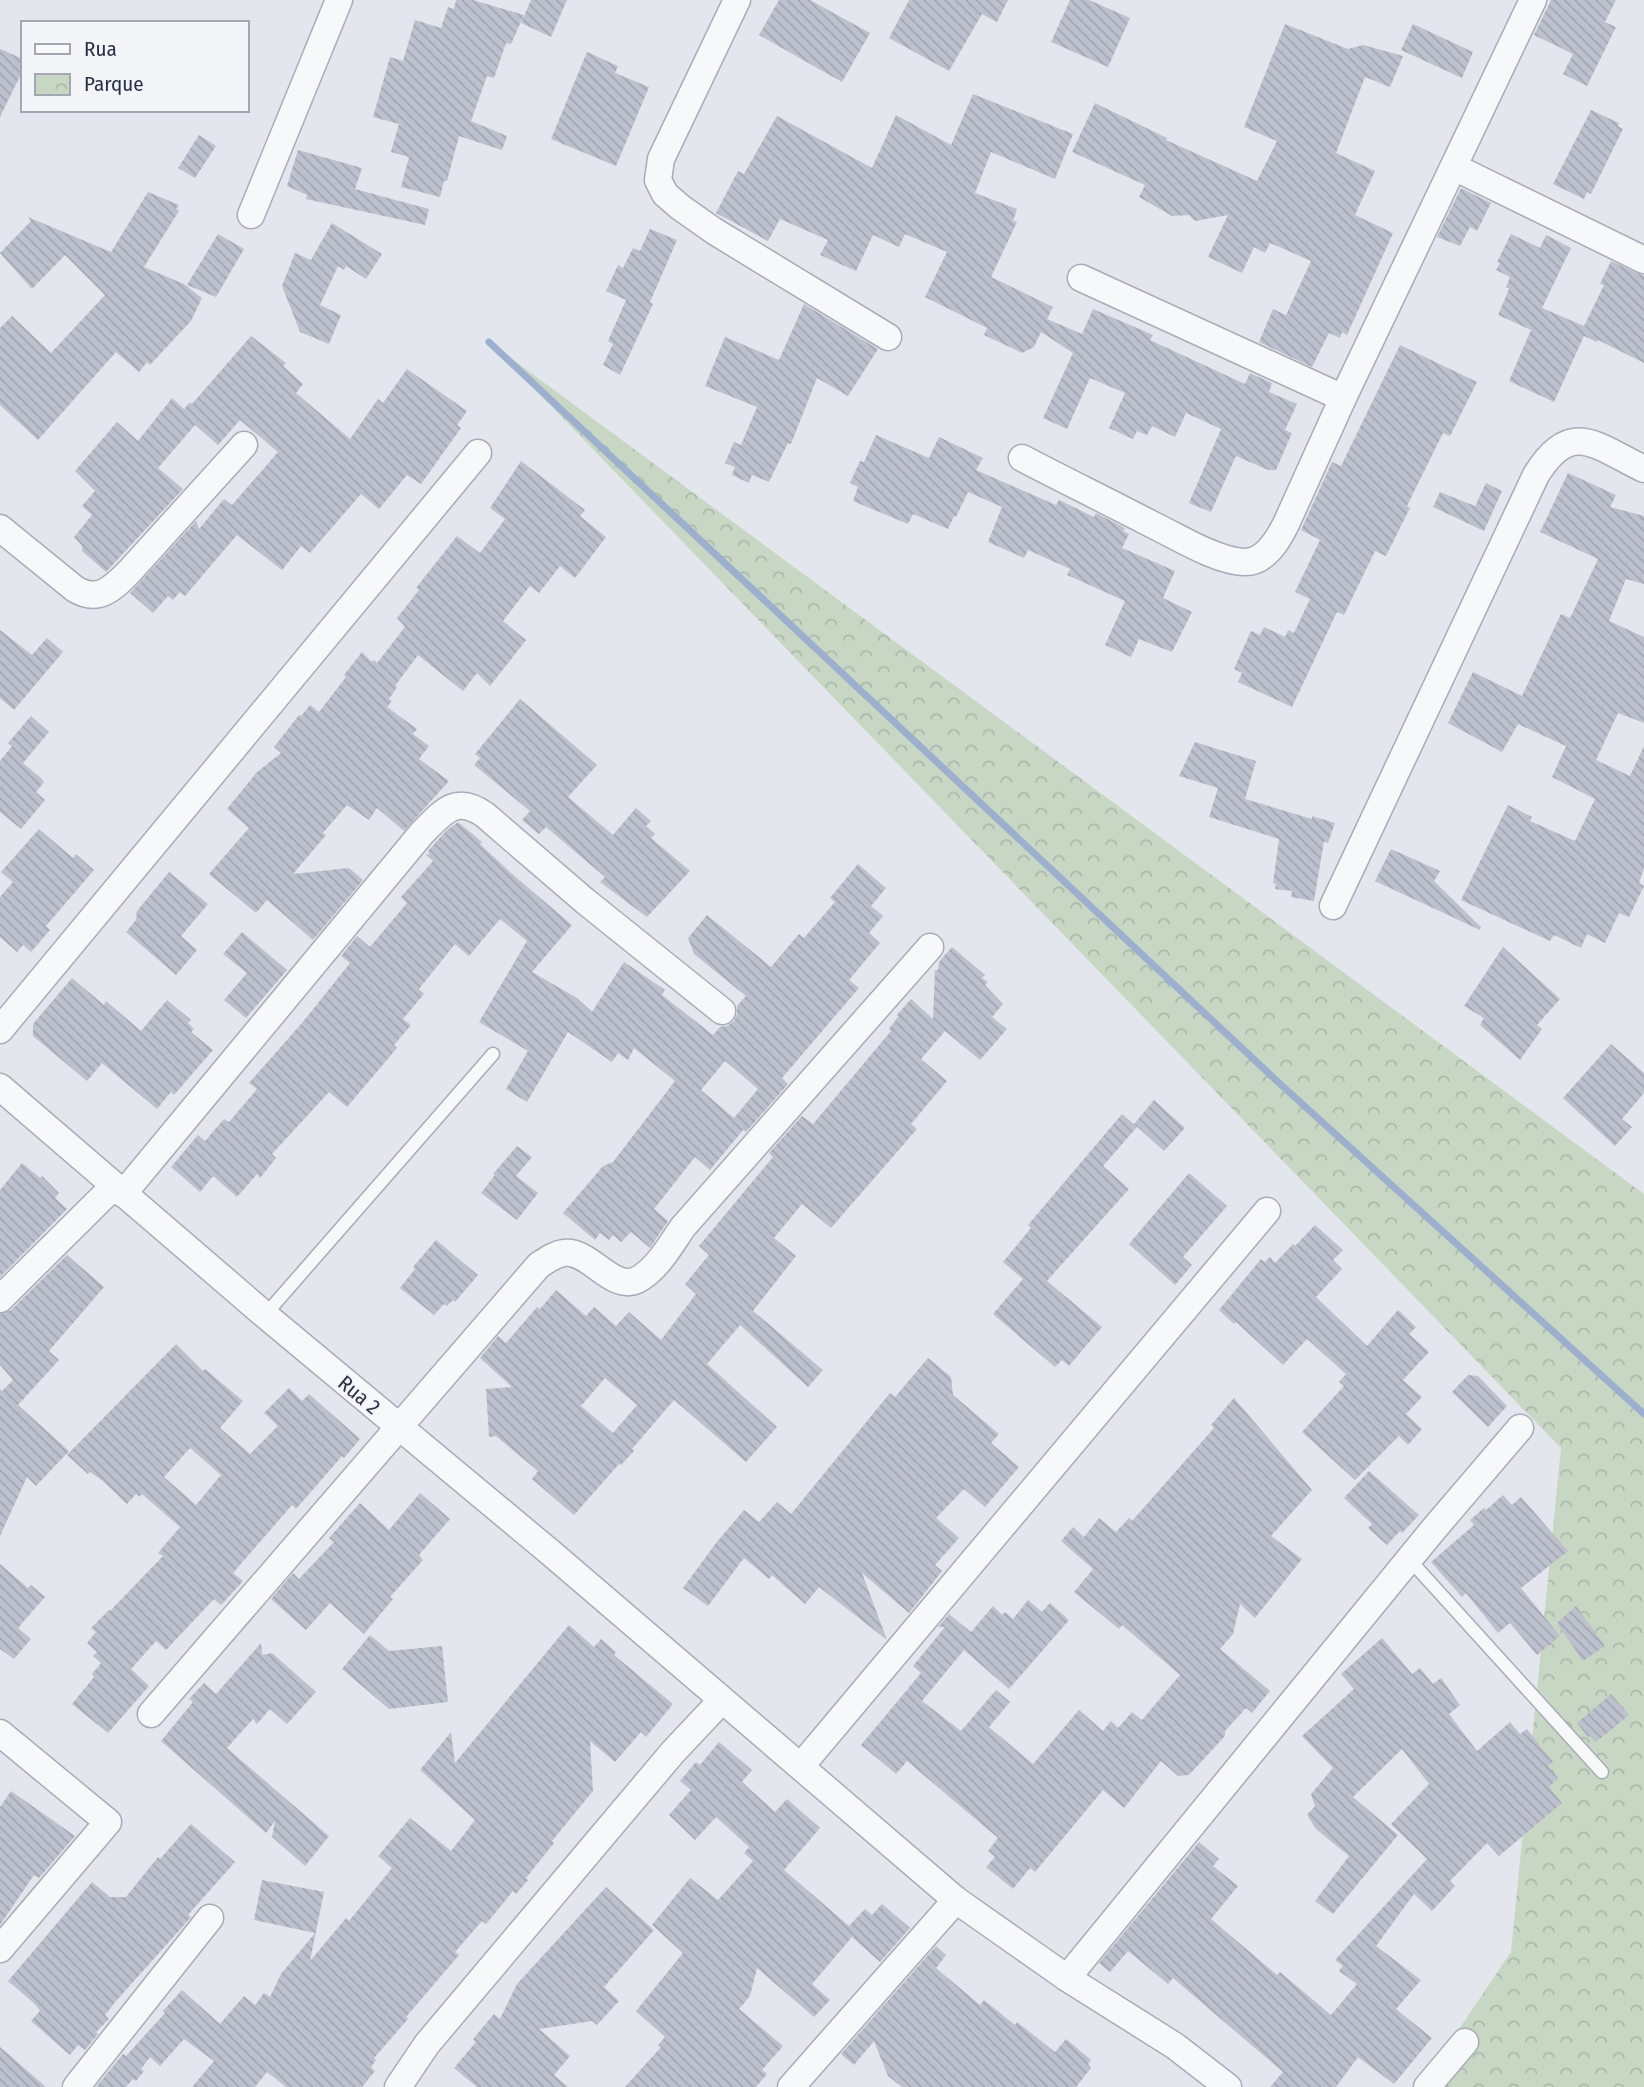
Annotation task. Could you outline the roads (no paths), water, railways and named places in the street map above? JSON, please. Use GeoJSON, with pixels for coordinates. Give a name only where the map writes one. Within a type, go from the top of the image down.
{"type":"FeatureCollection","features":[{"type":"Feature","properties":{"kind":"street"},"geometry":{"type":"LineString","coordinates":[[251,215],[339,0]]}},
{"type":"Feature","properties":{"kind":"street"},"geometry":{"type":"LineString","coordinates":[[737,0],[661,159],[657,174],[662,188],[680,207],[714,231],[888,337]]}},
{"type":"Feature","properties":{"kind":"street"},"geometry":{"type":"LineString","coordinates":[[1022,458],[1222,557],[1246,562],[1261,557],[1279,537],[1533,0]]}},
{"type":"Feature","properties":{"kind":"street"},"geometry":{"type":"LineString","coordinates":[[1454,167],[1644,260]]}},
{"type":"Feature","properties":{"kind":"street"},"geometry":{"type":"LineString","coordinates":[[1081,278],[1343,398]]}},
{"type":"Feature","properties":{"kind":"street"},"geometry":{"type":"LineString","coordinates":[[1333,906],[1544,461],[1553,450],[1575,440],[1590,442],[1644,469]]}},
{"type":"Feature","properties":{"kind":"street"},"geometry":{"type":"LineString","coordinates":[[0,528],[75,589],[87,595],[98,595],[129,572],[244,445]]}},
{"type":"Feature","properties":{"kind":"street"},"geometry":{"type":"LineString","coordinates":[[0,1030],[478,453]]}},
{"type":"Feature","properties":{"kind":"street"},"geometry":{"type":"LineString","coordinates":[[0,1299],[119,1190],[422,833],[454,806],[469,805],[485,815],[585,901],[722,1012]]}},
{"type":"Feature","properties":{"kind":"street"},"geometry":{"type":"LineString","coordinates":[[151,1714],[528,1276],[553,1256],[565,1252],[576,1254],[607,1274],[631,1282],[645,1275],[693,1216],[930,947]]}},
{"type":"Feature","properties":{"kind":"street","name":"Rua 2"},"geometry":{"type":"LineString","coordinates":[[0,1087],[956,1900],[1067,1978],[1175,2046],[1228,2087]]}},
{"type":"Feature","properties":{"kind":"street"},"geometry":{"type":"LineString","coordinates":[[801,1766],[1267,1211]]}},
{"type":"Feature","properties":{"kind":"street"},"geometry":{"type":"LineString","coordinates":[[1067,1978],[1409,1559],[1520,1428]]}},
{"type":"Feature","properties":{"kind":"street"},"geometry":{"type":"LineString","coordinates":[[398,2087],[427,2044],[673,1752],[722,1700]]}},
{"type":"Feature","properties":{"kind":"street"},"geometry":{"type":"LineString","coordinates":[[0,1732],[108,1822],[0,1949]]}},
{"type":"Feature","properties":{"kind":"street"},"geometry":{"type":"LineString","coordinates":[[791,2087],[956,1900]]}},
{"type":"Feature","properties":{"kind":"street"},"geometry":{"type":"LineString","coordinates":[[76,2087],[210,1918]]}},
{"type":"Feature","properties":{"kind":"street"},"geometry":{"type":"LineString","coordinates":[[1427,2087],[1465,2042]]}},
{"type":"Feature","properties":{"kind":"lane"},"geometry":{"type":"LineString","coordinates":[[265,1315],[493,1054]]}},
{"type":"Feature","properties":{"kind":"lane"},"geometry":{"type":"LineString","coordinates":[[1409,1559],[1602,1772]]}},
{"type":"Feature","properties":{"kind":"waterway"},"geometry":{"type":"LineString","coordinates":[[489,342],[1278,1082],[1644,1414]]}}]}
